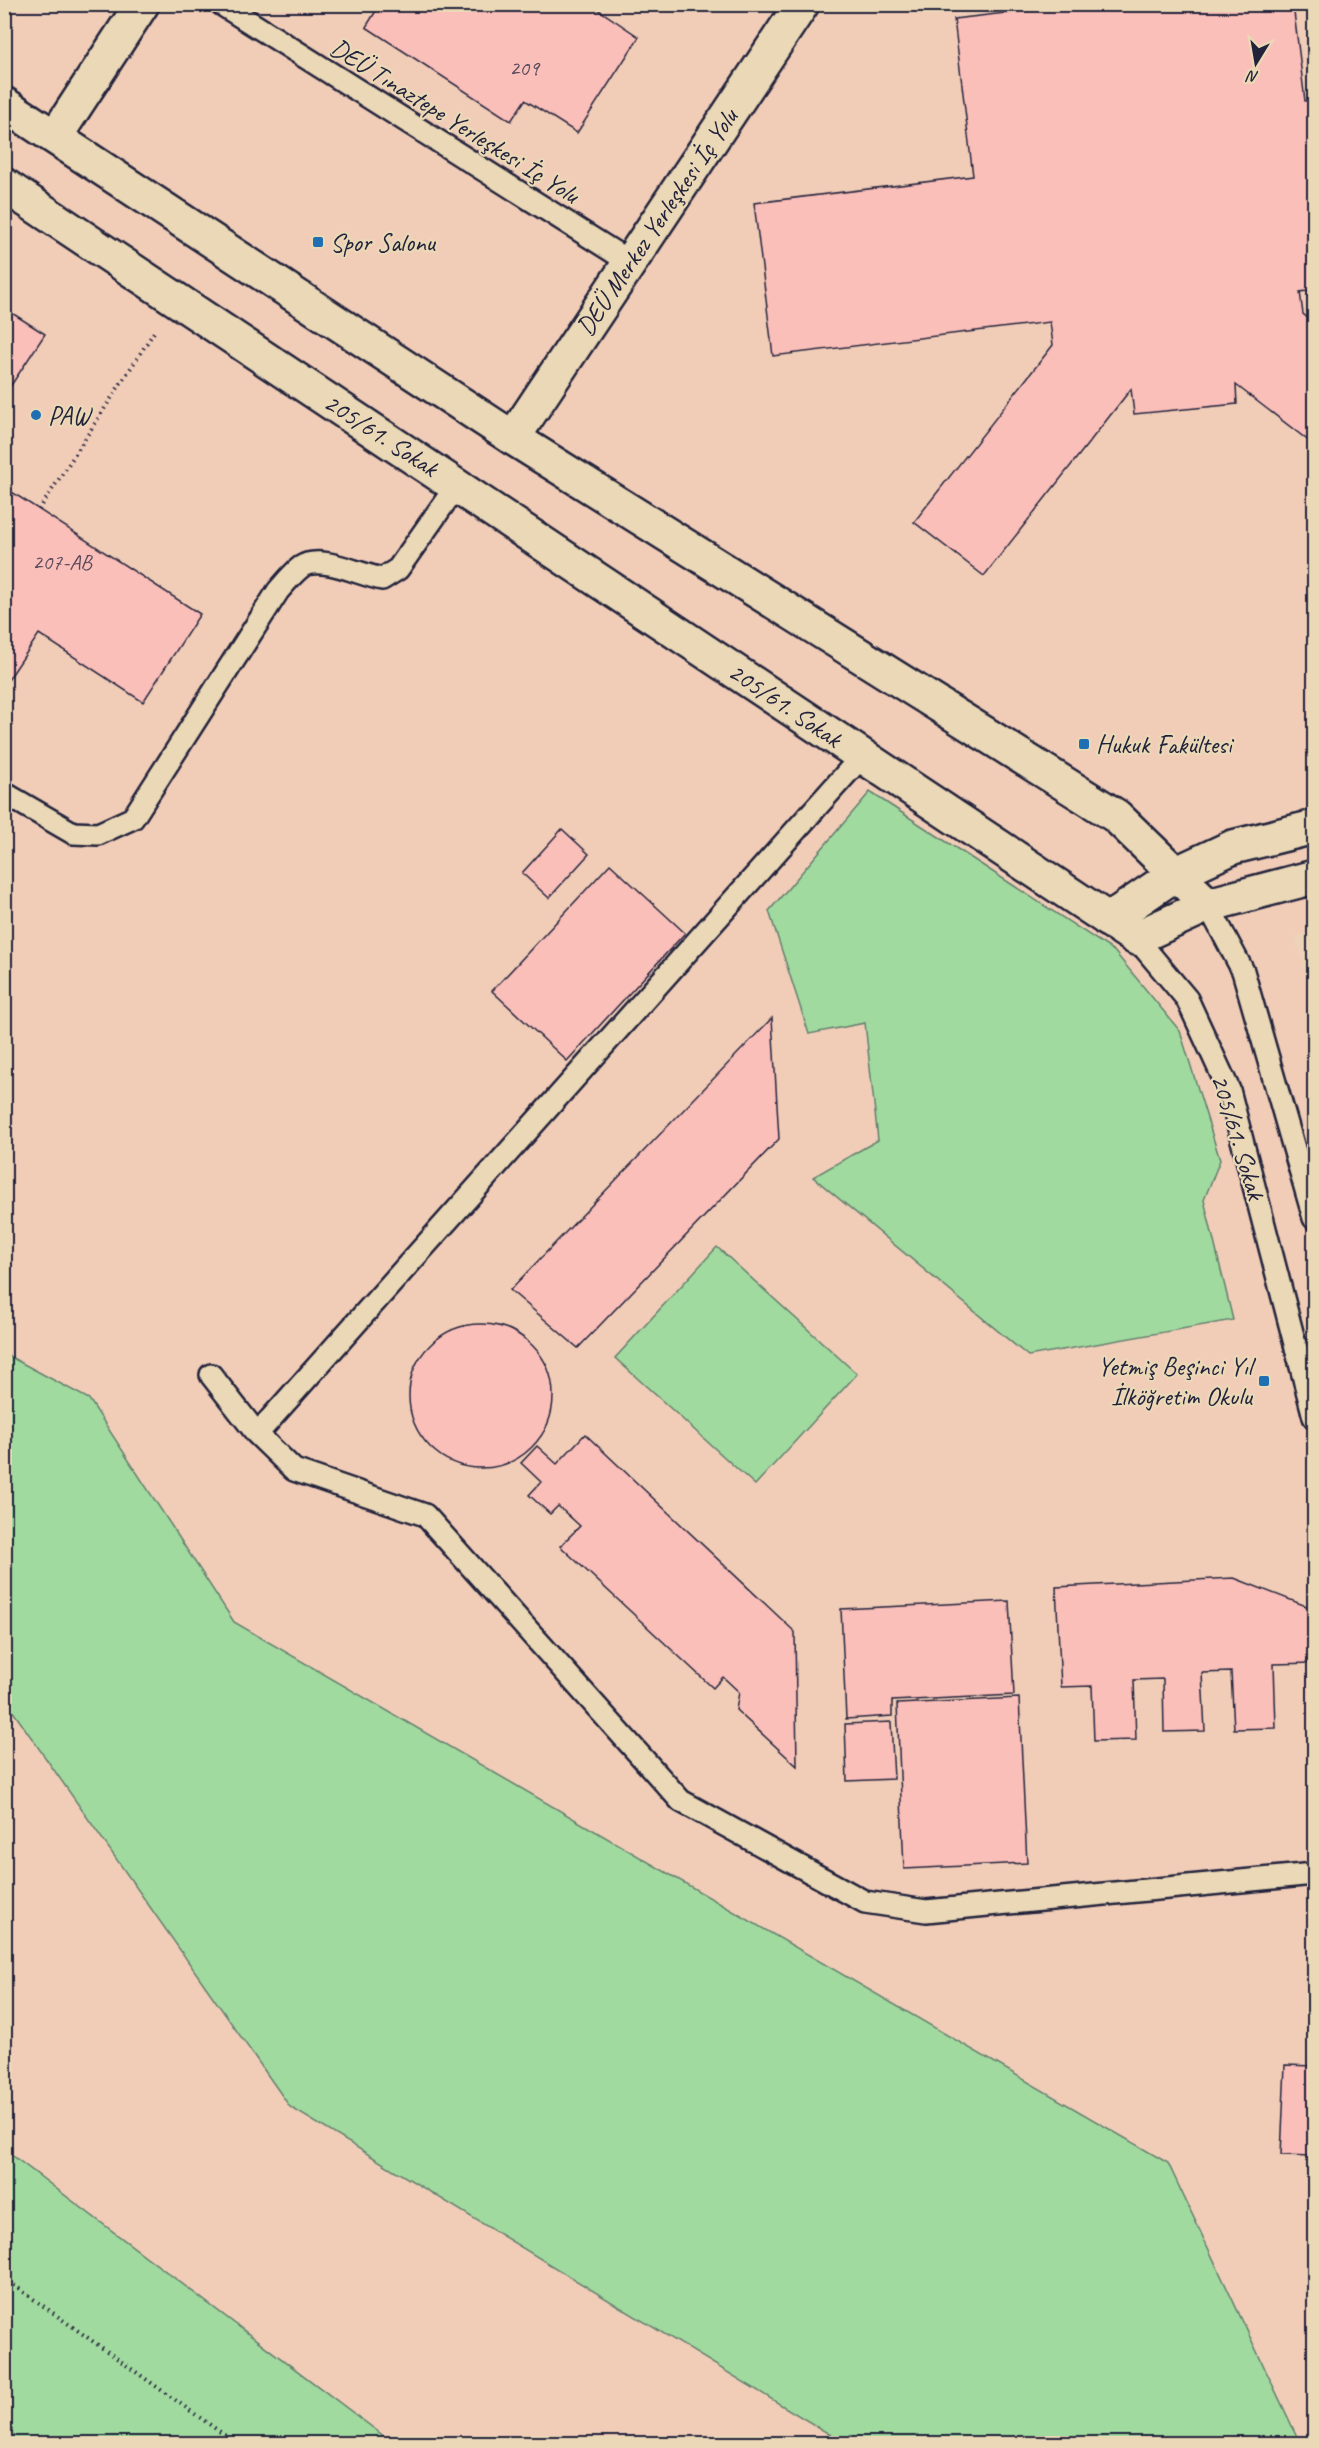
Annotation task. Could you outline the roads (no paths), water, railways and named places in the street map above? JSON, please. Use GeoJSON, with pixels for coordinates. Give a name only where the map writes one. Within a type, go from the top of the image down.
{"type":"FeatureCollection","features":[{"type":"Feature","properties":{"kind":"main road"},"geometry":{"type":"LineString","coordinates":[[55,137],[142,4]]}},
{"type":"Feature","properties":{"kind":"main road","name":"DEÜ Merkez Yerleşkesi İç Yolu"},"geometry":{"type":"LineString","coordinates":[[513,438],[802,4]]}},
{"type":"Feature","properties":{"kind":"main road","name":"205/61. Sokak"},"geometry":{"type":"LineString","coordinates":[[4,104],[513,438],[1116,816],[1208,905]]}},
{"type":"Feature","properties":{"kind":"main road","name":"205/61. Sokak"},"geometry":{"type":"LineString","coordinates":[[4,185],[1136,938]]}},
{"type":"Feature","properties":{"kind":"main road"},"geometry":{"type":"LineString","coordinates":[[1108,920],[1177,873],[1233,847],[1314,827]]}},
{"type":"Feature","properties":{"kind":"main road"},"geometry":{"type":"LineString","coordinates":[[1136,938],[1208,905],[1314,877]]}},
{"type":"Feature","properties":{"kind":"lane","name":"DEÜ Tınaztepe Yerleşkesi İç Yolu"},"geometry":{"type":"LineString","coordinates":[[221,4],[631,263]]}},
{"type":"Feature","properties":{"kind":"lane"},"geometry":{"type":"LineString","coordinates":[[4,794],[73,833],[98,834],[133,818],[278,591],[300,567],[312,561],[330,563],[382,579],[398,569],[457,485]]}},
{"type":"Feature","properties":{"kind":"lane"},"geometry":{"type":"LineString","coordinates":[[257,1434],[862,756]]}},
{"type":"Feature","properties":{"kind":"lane","name":"205/61. Sokak"},"geometry":{"type":"LineString","coordinates":[[1208,905],[1243,971],[1314,1218]]}},
{"type":"Feature","properties":{"kind":"lane","name":"205/61. Sokak"},"geometry":{"type":"LineString","coordinates":[[1136,938],[1187,999],[1229,1090],[1314,1417]]}},
{"type":"Feature","properties":{"kind":"lane"},"geometry":{"type":"LineString","coordinates":[[211,1375],[257,1434],[294,1470],[424,1515],[681,1801],[865,1902],[926,1911],[1314,1874]]}},
{"type":"Feature","properties":{"kind":"place","name":"Spor Salonu"},"geometry":{"type":"Point","coordinates":[318,242]}},
{"type":"Feature","properties":{"kind":"place","name":"PAW"},"geometry":{"type":"Point","coordinates":[36,415]}},
{"type":"Feature","properties":{"kind":"place","name":"Hukuk Fakültesi"},"geometry":{"type":"Point","coordinates":[1084,744]}},
{"type":"Feature","properties":{"kind":"place","name":"Yetmiş Beşinci Yıl İlköğretim Okulu"},"geometry":{"type":"Point","coordinates":[1264,1381]}}]}
